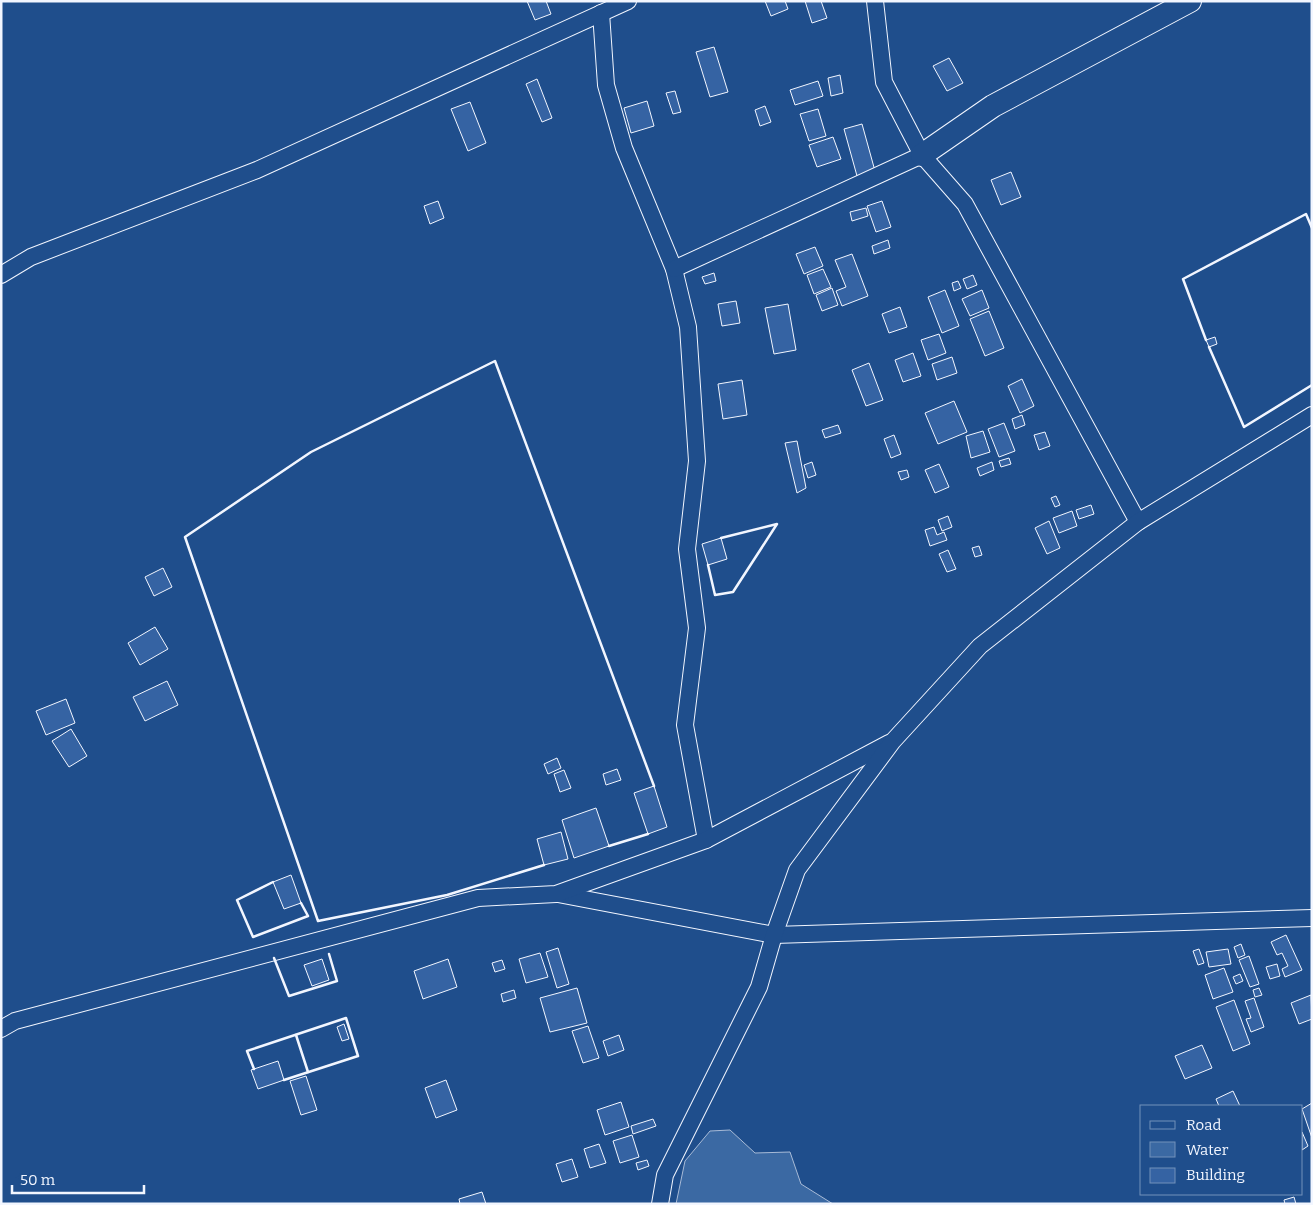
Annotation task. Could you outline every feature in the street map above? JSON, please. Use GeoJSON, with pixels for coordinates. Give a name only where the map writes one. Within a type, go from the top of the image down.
{"type":"FeatureCollection","features":[{"type":"Feature","properties":{"kind":"street"},"geometry":{"type":"LineString","coordinates":[[1,275],[30,256],[257,170],[628,1]]}},
{"type":"Feature","properties":{"kind":"street"},"geometry":{"type":"LineString","coordinates":[[674,269],[922,155],[993,106],[1190,1]]}},
{"type":"Feature","properties":{"kind":"street"},"geometry":{"type":"LineString","coordinates":[[875,2],[884,82],[922,155],[965,204],[1138,522]]}},
{"type":"Feature","properties":{"kind":"street"},"geometry":{"type":"LineString","coordinates":[[601,13],[606,85],[624,148],[674,269],[688,327],[696,461],[687,548],[697,628],[685,725],[706,840]]}},
{"type":"Feature","properties":{"kind":"street"},"geometry":{"type":"LineString","coordinates":[[660,1204],[665,1175],[759,987],[774,935],[797,870],[893,741],[980,646],[1138,522],[1312,415]]}},
{"type":"Feature","properties":{"kind":"street"},"geometry":{"type":"LineString","coordinates":[[556,894],[706,840],[893,741]]}},
{"type":"Feature","properties":{"kind":"street"},"geometry":{"type":"LineString","coordinates":[[1,1028],[15,1021],[478,898],[556,894],[774,935],[1312,918]]}},
{"type":"Feature","properties":{"kind":"water"},"geometry":{"type":"Polygon","coordinates":[[[730,1130],[755,1153],[790,1152],[801,1184],[833,1204],[676,1204],[685,1161],[710,1131],[730,1130]]]}},
{"type":"Feature","properties":{"kind":"building"},"geometry":{"type":"Polygon","coordinates":[[[527,1],[546,1],[551,14],[535,20],[527,1]]]}},
{"type":"Feature","properties":{"kind":"building"},"geometry":{"type":"Polygon","coordinates":[[[765,1],[785,1],[788,9],[771,16],[765,1]]]}},
{"type":"Feature","properties":{"kind":"building"},"geometry":{"type":"Polygon","coordinates":[[[805,1],[821,1],[827,18],[812,23],[805,1]]]}},
{"type":"Feature","properties":{"kind":"building"},"geometry":{"type":"Polygon","coordinates":[[[714,47],[728,92],[710,97],[696,52],[714,47]]]}},
{"type":"Feature","properties":{"kind":"building"},"geometry":{"type":"Polygon","coordinates":[[[949,58],[963,83],[947,91],[933,66],[949,58]]]}},
{"type":"Feature","properties":{"kind":"building"},"geometry":{"type":"Polygon","coordinates":[[[840,75],[843,93],[831,96],[828,78],[840,75]]]}},
{"type":"Feature","properties":{"kind":"building"},"geometry":{"type":"Polygon","coordinates":[[[537,79],[552,118],[542,122],[526,84],[537,79]]]}},
{"type":"Feature","properties":{"kind":"building"},"geometry":{"type":"Polygon","coordinates":[[[818,81],[823,96],[795,105],[790,90],[818,81]]]}},
{"type":"Feature","properties":{"kind":"building"},"geometry":{"type":"Polygon","coordinates":[[[675,91],[681,112],[673,114],[666,93],[675,91]]]}},
{"type":"Feature","properties":{"kind":"building"},"geometry":{"type":"Polygon","coordinates":[[[647,101],[654,126],[631,133],[624,108],[647,101]]]}},
{"type":"Feature","properties":{"kind":"building"},"geometry":{"type":"Polygon","coordinates":[[[470,102],[486,143],[468,151],[451,109],[470,102]]]}},
{"type":"Feature","properties":{"kind":"building"},"geometry":{"type":"Polygon","coordinates":[[[765,106],[771,122],[760,126],[755,110],[765,106]]]}},
{"type":"Feature","properties":{"kind":"building"},"geometry":{"type":"Polygon","coordinates":[[[818,109],[826,136],[809,141],[800,114],[818,109]]]}},
{"type":"Feature","properties":{"kind":"building"},"geometry":{"type":"Polygon","coordinates":[[[862,124],[875,171],[857,176],[844,129],[862,124]]]}},
{"type":"Feature","properties":{"kind":"building"},"geometry":{"type":"Polygon","coordinates":[[[833,137],[841,159],[817,167],[809,145],[833,137]]]}},
{"type":"Feature","properties":{"kind":"building"},"geometry":{"type":"Polygon","coordinates":[[[1011,172],[1021,197],[1001,205],[991,180],[1011,172]]]}},
{"type":"Feature","properties":{"kind":"building"},"geometry":{"type":"Polygon","coordinates":[[[438,201],[444,218],[430,224],[424,206],[438,201]]]}},
{"type":"Feature","properties":{"kind":"building"},"geometry":{"type":"Polygon","coordinates":[[[882,201],[891,227],[876,232],[867,206],[882,201]]]}},
{"type":"Feature","properties":{"kind":"building"},"geometry":{"type":"Polygon","coordinates":[[[866,208],[868,216],[852,221],[850,212],[866,208]]]}},
{"type":"Feature","properties":{"kind":"building"},"geometry":{"type":"Polygon","coordinates":[[[888,240],[890,248],[874,254],[872,246],[888,240]]]}},
{"type":"Feature","properties":{"kind":"building"},"geometry":{"type":"Polygon","coordinates":[[[815,247],[823,266],[804,274],[796,254],[815,247]]]}},
{"type":"Feature","properties":{"kind":"building"},"geometry":{"type":"Polygon","coordinates":[[[852,254],[868,296],[842,306],[836,291],[846,287],[835,260],[852,254]]]}},
{"type":"Feature","properties":{"kind":"building"},"geometry":{"type":"Polygon","coordinates":[[[823,269],[831,287],[814,294],[807,275],[823,269]]]}},
{"type":"Feature","properties":{"kind":"building"},"geometry":{"type":"Polygon","coordinates":[[[714,273],[716,281],[705,284],[702,277],[714,273]]]}},
{"type":"Feature","properties":{"kind":"building"},"geometry":{"type":"Polygon","coordinates":[[[973,275],[977,285],[967,289],[963,279],[973,275]]]}},
{"type":"Feature","properties":{"kind":"building"},"geometry":{"type":"Polygon","coordinates":[[[958,281],[961,288],[954,291],[952,283],[958,281]]]}},
{"type":"Feature","properties":{"kind":"building"},"geometry":{"type":"Polygon","coordinates":[[[832,288],[838,305],[822,311],[816,295],[832,288]]]}},
{"type":"Feature","properties":{"kind":"building"},"geometry":{"type":"Polygon","coordinates":[[[945,290],[959,326],[942,333],[928,297],[945,290]]]}},
{"type":"Feature","properties":{"kind":"building"},"geometry":{"type":"Polygon","coordinates":[[[982,290],[989,308],[970,316],[962,299],[982,290]]]}},
{"type":"Feature","properties":{"kind":"building"},"geometry":{"type":"Polygon","coordinates":[[[736,301],[740,323],[722,326],[718,304],[736,301]]]}},
{"type":"Feature","properties":{"kind":"building"},"geometry":{"type":"Polygon","coordinates":[[[788,304],[796,350],[774,354],[765,308],[788,304]]]}},
{"type":"Feature","properties":{"kind":"building"},"geometry":{"type":"Polygon","coordinates":[[[900,307],[907,327],[889,333],[882,314],[900,307]]]}},
{"type":"Feature","properties":{"kind":"building"},"geometry":{"type":"Polygon","coordinates":[[[989,311],[1004,348],[985,356],[970,319],[989,311]]]}},
{"type":"Feature","properties":{"kind":"building"},"geometry":{"type":"Polygon","coordinates":[[[939,334],[946,353],[928,360],[921,340],[939,334]]]}},
{"type":"Feature","properties":{"kind":"building"},"geometry":{"type":"Polygon","coordinates":[[[1215,337],[1217,344],[1209,347],[1206,340],[1215,337]]]}},
{"type":"Feature","properties":{"kind":"building"},"geometry":{"type":"Polygon","coordinates":[[[913,353],[921,376],[903,382],[895,360],[913,353]]]}},
{"type":"Feature","properties":{"kind":"building"},"geometry":{"type":"Polygon","coordinates":[[[952,357],[957,373],[937,380],[932,364],[952,357]]]}},
{"type":"Feature","properties":{"kind":"building"},"geometry":{"type":"Polygon","coordinates":[[[869,363],[883,400],[866,406],[852,370],[869,363]]]}},
{"type":"Feature","properties":{"kind":"building"},"geometry":{"type":"Polygon","coordinates":[[[1022,379],[1034,406],[1020,413],[1008,386],[1022,379]]]}},
{"type":"Feature","properties":{"kind":"building"},"geometry":{"type":"Polygon","coordinates":[[[742,380],[747,415],[723,419],[718,384],[742,380]]]}},
{"type":"Feature","properties":{"kind":"building"},"geometry":{"type":"Polygon","coordinates":[[[954,401],[967,432],[938,444],[925,413],[954,401]]]}},
{"type":"Feature","properties":{"kind":"building"},"geometry":{"type":"Polygon","coordinates":[[[1022,415],[1025,425],[1015,429],[1012,419],[1022,415]]]}},
{"type":"Feature","properties":{"kind":"building"},"geometry":{"type":"Polygon","coordinates":[[[1004,423],[1015,451],[999,457],[988,429],[1004,423]]]}},
{"type":"Feature","properties":{"kind":"building"},"geometry":{"type":"Polygon","coordinates":[[[838,425],[841,433],[825,438],[822,430],[838,425]]]}},
{"type":"Feature","properties":{"kind":"building"},"geometry":{"type":"Polygon","coordinates":[[[983,431],[990,452],[971,458],[966,436],[983,431]]]}},
{"type":"Feature","properties":{"kind":"building"},"geometry":{"type":"Polygon","coordinates":[[[1045,432],[1050,446],[1039,450],[1034,435],[1045,432]]]}},
{"type":"Feature","properties":{"kind":"building"},"geometry":{"type":"Polygon","coordinates":[[[894,435],[901,454],[891,458],[884,439],[894,435]]]}},
{"type":"Feature","properties":{"kind":"building"},"geometry":{"type":"Polygon","coordinates":[[[797,441],[806,488],[797,493],[785,443],[797,441]]]}},
{"type":"Feature","properties":{"kind":"building"},"geometry":{"type":"Polygon","coordinates":[[[1009,458],[1011,464],[1001,467],[999,461],[1009,458]]]}},
{"type":"Feature","properties":{"kind":"building"},"geometry":{"type":"Polygon","coordinates":[[[812,462],[816,475],[808,478],[804,465],[812,462]]]}},
{"type":"Feature","properties":{"kind":"building"},"geometry":{"type":"Polygon","coordinates":[[[992,462],[994,470],[980,476],[977,468],[992,462]]]}},
{"type":"Feature","properties":{"kind":"building"},"geometry":{"type":"Polygon","coordinates":[[[939,464],[949,487],[935,493],[925,470],[939,464]]]}},
{"type":"Feature","properties":{"kind":"building"},"geometry":{"type":"Polygon","coordinates":[[[907,470],[909,477],[901,480],[898,472],[907,470]]]}},
{"type":"Feature","properties":{"kind":"building"},"geometry":{"type":"Polygon","coordinates":[[[1056,496],[1060,505],[1055,507],[1051,498],[1056,496]]]}},
{"type":"Feature","properties":{"kind":"building"},"geometry":{"type":"Polygon","coordinates":[[[1091,505],[1094,514],[1079,519],[1076,510],[1091,505]]]}},
{"type":"Feature","properties":{"kind":"building"},"geometry":{"type":"Polygon","coordinates":[[[1072,511],[1077,526],[1059,533],[1053,518],[1072,511]]]}},
{"type":"Feature","properties":{"kind":"building"},"geometry":{"type":"Polygon","coordinates":[[[948,516],[952,527],[942,531],[938,520],[948,516]]]}},
{"type":"Feature","properties":{"kind":"building"},"geometry":{"type":"Polygon","coordinates":[[[1049,521],[1060,548],[1047,554],[1035,528],[1049,521]]]}},
{"type":"Feature","properties":{"kind":"building"},"geometry":{"type":"Polygon","coordinates":[[[934,527],[937,535],[944,532],[947,540],[930,546],[925,530],[934,527]]]}},
{"type":"Feature","properties":{"kind":"building"},"geometry":{"type":"Polygon","coordinates":[[[721,538],[727,559],[708,565],[702,544],[721,538]]]}},
{"type":"Feature","properties":{"kind":"building"},"geometry":{"type":"Polygon","coordinates":[[[979,546],[982,555],[975,557],[972,548],[979,546]]]}},
{"type":"Feature","properties":{"kind":"building"},"geometry":{"type":"Polygon","coordinates":[[[948,550],[956,569],[947,572],[939,554],[948,550]]]}},
{"type":"Feature","properties":{"kind":"building"},"geometry":{"type":"Polygon","coordinates":[[[163,568],[172,587],[154,596],[145,577],[163,568]]]}},
{"type":"Feature","properties":{"kind":"building"},"geometry":{"type":"Polygon","coordinates":[[[155,627],[168,649],[140,665],[128,643],[155,627]]]}},
{"type":"Feature","properties":{"kind":"building"},"geometry":{"type":"Polygon","coordinates":[[[167,681],[178,705],[145,721],[133,697],[167,681]]]}},
{"type":"Feature","properties":{"kind":"building"},"geometry":{"type":"Polygon","coordinates":[[[66,699],[75,723],[46,735],[36,711],[66,699]]]}},
{"type":"Feature","properties":{"kind":"building"},"geometry":{"type":"Polygon","coordinates":[[[71,729],[87,756],[69,767],[52,741],[71,729]]]}},
{"type":"Feature","properties":{"kind":"building"},"geometry":{"type":"Polygon","coordinates":[[[557,758],[561,768],[548,774],[544,764],[557,758]]]}},
{"type":"Feature","properties":{"kind":"building"},"geometry":{"type":"Polygon","coordinates":[[[617,769],[621,780],[606,785],[603,774],[617,769]]]}},
{"type":"Feature","properties":{"kind":"building"},"geometry":{"type":"Polygon","coordinates":[[[564,770],[571,788],[560,792],[554,774],[564,770]]]}},
{"type":"Feature","properties":{"kind":"building"},"geometry":{"type":"Polygon","coordinates":[[[654,786],[667,827],[648,834],[634,793],[654,786]]]}},
{"type":"Feature","properties":{"kind":"building"},"geometry":{"type":"Polygon","coordinates":[[[596,808],[609,846],[574,858],[562,820],[596,808]]]}},
{"type":"Feature","properties":{"kind":"building"},"geometry":{"type":"Polygon","coordinates":[[[561,832],[568,859],[544,865],[537,839],[561,832]]]}},
{"type":"Feature","properties":{"kind":"building"},"geometry":{"type":"Polygon","coordinates":[[[291,875],[301,903],[284,909],[273,882],[291,875]]]}},
{"type":"Feature","properties":{"kind":"building"},"geometry":{"type":"Polygon","coordinates":[[[1286,935],[1302,970],[1285,977],[1282,969],[1288,966],[1282,953],[1277,955],[1271,942],[1286,935]]]}},
{"type":"Feature","properties":{"kind":"building"},"geometry":{"type":"Polygon","coordinates":[[[1241,944],[1245,955],[1238,958],[1234,947],[1241,944]]]}},
{"type":"Feature","properties":{"kind":"building"},"geometry":{"type":"Polygon","coordinates":[[[558,948],[569,984],[557,988],[546,952],[558,948]]]}},
{"type":"Feature","properties":{"kind":"building"},"geometry":{"type":"Polygon","coordinates":[[[1199,949],[1204,963],[1198,965],[1193,951],[1199,949]]]}},
{"type":"Feature","properties":{"kind":"building"},"geometry":{"type":"Polygon","coordinates":[[[1228,949],[1231,964],[1209,967],[1206,952],[1228,949]]]}},
{"type":"Feature","properties":{"kind":"building"},"geometry":{"type":"Polygon","coordinates":[[[540,953],[548,977],[526,983],[519,959],[540,953]]]}},
{"type":"Feature","properties":{"kind":"building"},"geometry":{"type":"Polygon","coordinates":[[[1249,956],[1259,984],[1250,987],[1239,960],[1249,956]]]}},
{"type":"Feature","properties":{"kind":"building"},"geometry":{"type":"Polygon","coordinates":[[[322,959],[329,980],[312,986],[304,965],[322,959]]]}},
{"type":"Feature","properties":{"kind":"building"},"geometry":{"type":"Polygon","coordinates":[[[448,959],[457,987],[423,999],[414,971],[448,959]]]}},
{"type":"Feature","properties":{"kind":"building"},"geometry":{"type":"Polygon","coordinates":[[[502,960],[505,969],[495,972],[492,963],[502,960]]]}},
{"type":"Feature","properties":{"kind":"building"},"geometry":{"type":"Polygon","coordinates":[[[1277,964],[1280,976],[1270,979],[1266,967],[1277,964]]]}},
{"type":"Feature","properties":{"kind":"building"},"geometry":{"type":"Polygon","coordinates":[[[1224,968],[1233,992],[1213,999],[1205,975],[1224,968]]]}},
{"type":"Feature","properties":{"kind":"building"},"geometry":{"type":"Polygon","coordinates":[[[1240,974],[1243,981],[1236,984],[1233,977],[1240,974]]]}},
{"type":"Feature","properties":{"kind":"building"},"geometry":{"type":"Polygon","coordinates":[[[577,988],[587,1023],[550,1032],[540,998],[577,988]]]}},
{"type":"Feature","properties":{"kind":"building"},"geometry":{"type":"Polygon","coordinates":[[[1259,988],[1262,995],[1255,997],[1253,990],[1259,988]]]}},
{"type":"Feature","properties":{"kind":"building"},"geometry":{"type":"Polygon","coordinates":[[[514,990],[516,998],[503,1002],[501,994],[514,990]]]}},
{"type":"Feature","properties":{"kind":"building"},"geometry":{"type":"Polygon","coordinates":[[[1311,995],[1312,1019],[1299,1024],[1291,1003],[1311,995]]]}},
{"type":"Feature","properties":{"kind":"building"},"geometry":{"type":"Polygon","coordinates":[[[1254,998],[1264,1027],[1251,1032],[1246,1019],[1251,1018],[1245,1001],[1254,998]]]}},
{"type":"Feature","properties":{"kind":"building"},"geometry":{"type":"Polygon","coordinates":[[[1234,1000],[1250,1044],[1233,1051],[1216,1007],[1234,1000]]]}},
{"type":"Feature","properties":{"kind":"building"},"geometry":{"type":"Polygon","coordinates":[[[344,1024],[349,1039],[342,1041],[337,1027],[344,1024]]]}},
{"type":"Feature","properties":{"kind":"building"},"geometry":{"type":"Polygon","coordinates":[[[588,1026],[599,1058],[583,1063],[572,1031],[588,1026]]]}},
{"type":"Feature","properties":{"kind":"building"},"geometry":{"type":"Polygon","coordinates":[[[619,1035],[624,1050],[608,1056],[603,1041],[619,1035]]]}},
{"type":"Feature","properties":{"kind":"building"},"geometry":{"type":"Polygon","coordinates":[[[1202,1045],[1212,1068],[1185,1079],[1175,1056],[1202,1045]]]}},
{"type":"Feature","properties":{"kind":"building"},"geometry":{"type":"Polygon","coordinates":[[[278,1061],[284,1080],[258,1089],[251,1070],[278,1061]]]}},
{"type":"Feature","properties":{"kind":"building"},"geometry":{"type":"Polygon","coordinates":[[[306,1076],[317,1110],[301,1115],[290,1081],[306,1076]]]}},
{"type":"Feature","properties":{"kind":"building"},"geometry":{"type":"Polygon","coordinates":[[[446,1080],[457,1110],[436,1118],[425,1088],[446,1080]]]}},
{"type":"Feature","properties":{"kind":"building"},"geometry":{"type":"Polygon","coordinates":[[[1233,1091],[1240,1105],[1219,1105],[1216,1099],[1233,1091]]]}},
{"type":"Feature","properties":{"kind":"building"},"geometry":{"type":"Polygon","coordinates":[[[621,1102],[629,1127],[605,1135],[597,1110],[621,1102]]]}},
{"type":"Feature","properties":{"kind":"building"},"geometry":{"type":"Polygon","coordinates":[[[1312,1103],[1312,1138],[1303,1112],[1303,1108],[1312,1103]]]}},
{"type":"Feature","properties":{"kind":"building"},"geometry":{"type":"Polygon","coordinates":[[[653,1119],[656,1126],[633,1134],[631,1126],[653,1119]]]}},
{"type":"Feature","properties":{"kind":"building"},"geometry":{"type":"Polygon","coordinates":[[[1303,1134],[1308,1146],[1303,1149],[1303,1134]]]}},
{"type":"Feature","properties":{"kind":"building"},"geometry":{"type":"Polygon","coordinates":[[[632,1135],[639,1157],[620,1163],[613,1141],[632,1135]]]}},
{"type":"Feature","properties":{"kind":"building"},"geometry":{"type":"Polygon","coordinates":[[[599,1144],[606,1163],[590,1168],[584,1149],[599,1144]]]}},
{"type":"Feature","properties":{"kind":"building"},"geometry":{"type":"Polygon","coordinates":[[[572,1159],[578,1177],[562,1182],[556,1164],[572,1159]]]}},
{"type":"Feature","properties":{"kind":"building"},"geometry":{"type":"Polygon","coordinates":[[[647,1160],[649,1166],[638,1170],[636,1163],[647,1160]]]}},
{"type":"Feature","properties":{"kind":"building"},"geometry":{"type":"Polygon","coordinates":[[[482,1192],[486,1204],[460,1204],[459,1199],[482,1192]]]}},
{"type":"Feature","properties":{"kind":"building"},"geometry":{"type":"Polygon","coordinates":[[[1294,1197],[1296,1204],[1285,1204],[1284,1200],[1294,1197]]]}},
{"type":"Feature","properties":{"kind":"wall"},"geometry":{"type":"LineString","coordinates":[[1206,340],[1183,279],[1306,214],[1312,228]]}},
{"type":"Feature","properties":{"kind":"wall"},"geometry":{"type":"LineString","coordinates":[[1209,347],[1244,427],[1312,385]]}},
{"type":"Feature","properties":{"kind":"wall"},"geometry":{"type":"LineString","coordinates":[[544,865],[447,895],[318,921],[185,537],[311,452],[495,361],[654,786]]}},
{"type":"Feature","properties":{"kind":"wall"},"geometry":{"type":"LineString","coordinates":[[708,565],[715,595],[733,592],[777,524],[721,538]]}},
{"type":"Feature","properties":{"kind":"wall"},"geometry":{"type":"LineString","coordinates":[[609,846],[648,834]]}},
{"type":"Feature","properties":{"kind":"wall"},"geometry":{"type":"LineString","coordinates":[[273,882],[237,900],[253,937],[308,916],[301,903]]}},
{"type":"Feature","properties":{"kind":"wall"},"geometry":{"type":"LineString","coordinates":[[274,958],[289,996],[337,981],[329,954]]}},
{"type":"Feature","properties":{"kind":"wall"},"geometry":{"type":"LineString","coordinates":[[254,1069],[247,1051],[346,1018],[358,1056],[284,1080]]}},
{"type":"Feature","properties":{"kind":"wall"},"geometry":{"type":"LineString","coordinates":[[296,1035],[308,1072]]}}]}
